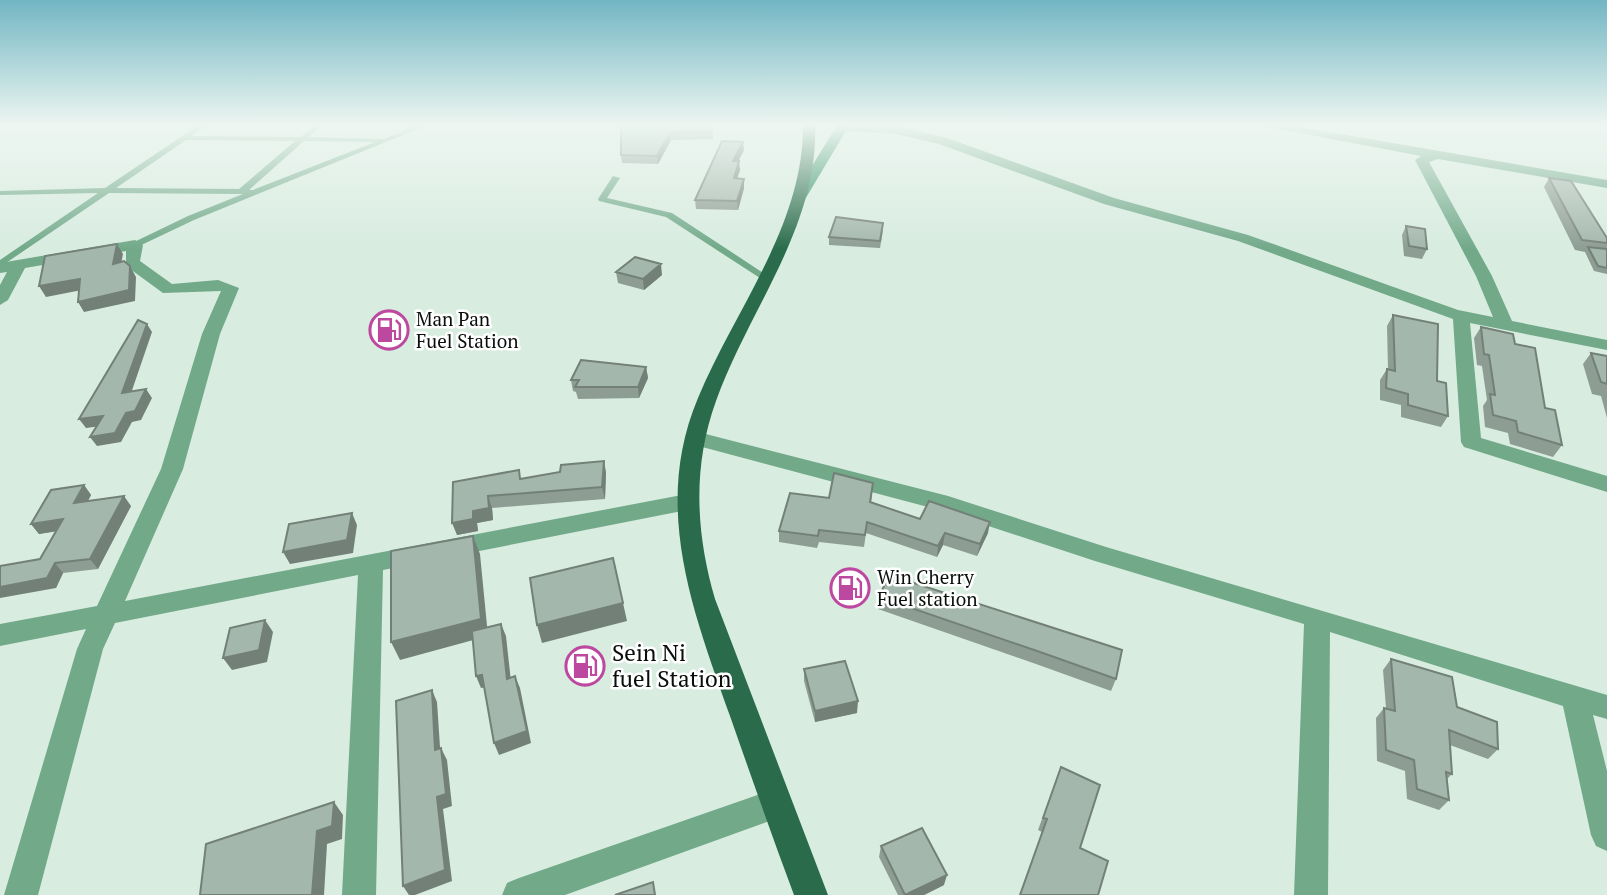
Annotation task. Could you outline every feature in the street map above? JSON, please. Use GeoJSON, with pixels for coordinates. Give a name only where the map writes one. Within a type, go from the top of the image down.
{"type":"FeatureCollection","features":[{"type":"Feature","properties":{"kind":"main road"},"geometry":{"type":"LineString","coordinates":[[799,198],[806,166]]}},
{"type":"Feature","properties":{"kind":"main road"},"geometry":{"type":"LineString","coordinates":[[811,895],[775,804],[710,622],[693,564],[687,502],[706,401],[766,278],[799,198],[819,166]]}},
{"type":"Feature","properties":{"kind":"street"},"geometry":{"type":"LineString","coordinates":[[1012,166],[1109,201],[1243,238],[1461,316],[1607,345]]}},
{"type":"Feature","properties":{"kind":"street"},"geometry":{"type":"LineString","coordinates":[[1433,166],[1505,324]]}},
{"type":"Feature","properties":{"kind":"street"},"geometry":{"type":"LineString","coordinates":[[1482,166],[1607,184]]}},
{"type":"Feature","properties":{"kind":"street"},"geometry":{"type":"LineString","coordinates":[[0,300],[6,265],[135,245],[132,263],[169,289],[218,285],[231,288],[211,334],[172,469],[90,649],[21,895]]}},
{"type":"Feature","properties":{"kind":"street"},"geometry":{"type":"LineString","coordinates":[[1461,316],[1471,442],[1607,484]]}},
{"type":"Feature","properties":{"kind":"street"},"geometry":{"type":"LineString","coordinates":[[698,439],[948,504],[1607,707]]}},
{"type":"Feature","properties":{"kind":"street"},"geometry":{"type":"LineString","coordinates":[[0,635],[107,612],[687,502]]}},
{"type":"Feature","properties":{"kind":"street"},"geometry":{"type":"LineString","coordinates":[[359,895],[371,562]]}},
{"type":"Feature","properties":{"kind":"street"},"geometry":{"type":"LineString","coordinates":[[1311,895],[1317,618]]}},
{"type":"Feature","properties":{"kind":"street"},"geometry":{"type":"LineString","coordinates":[[1575,698],[1607,835]]}},
{"type":"Feature","properties":{"kind":"street"},"geometry":{"type":"LineString","coordinates":[[519,895],[775,804]]}},
{"type":"Feature","properties":{"kind":"lane"},"geometry":{"type":"LineString","coordinates":[[6,265],[104,190],[141,166]]}},
{"type":"Feature","properties":{"kind":"lane"},"geometry":{"type":"LineString","coordinates":[[241,192],[272,166]]}},
{"type":"Feature","properties":{"kind":"lane"},"geometry":{"type":"LineString","coordinates":[[135,245],[323,166]]}},
{"type":"Feature","properties":{"kind":"lane"},"geometry":{"type":"LineString","coordinates":[[616,178],[603,199],[669,215],[766,278]]}},
{"type":"Feature","properties":{"kind":"lane"},"geometry":{"type":"LineString","coordinates":[[0,193],[104,190],[257,192]]}},
{"type":"Feature","properties":{"kind":"building"},"geometry":{"type":"Polygon","coordinates":[[[711,166],[738,166],[734,178],[744,179],[737,201],[695,200],[711,166]]]}},
{"type":"Feature","properties":{"kind":"building"},"geometry":{"type":"Polygon","coordinates":[[[1549,178],[1571,181],[1607,238],[1607,243],[1582,240],[1549,178]]]}},
{"type":"Feature","properties":{"kind":"building"},"geometry":{"type":"Polygon","coordinates":[[[836,217],[883,223],[880,241],[829,237],[836,217]]]}},
{"type":"Feature","properties":{"kind":"building"},"geometry":{"type":"Polygon","coordinates":[[[1406,226],[1425,229],[1427,249],[1409,246],[1406,226]]]}},
{"type":"Feature","properties":{"kind":"building"},"geometry":{"type":"Polygon","coordinates":[[[117,244],[113,264],[124,261],[130,266],[129,290],[78,302],[80,279],[39,286],[45,256],[117,244]]]}},
{"type":"Feature","properties":{"kind":"building"},"geometry":{"type":"Polygon","coordinates":[[[1588,247],[1607,249],[1607,268],[1598,266],[1588,247]]]}},
{"type":"Feature","properties":{"kind":"building"},"geometry":{"type":"Polygon","coordinates":[[[635,257],[661,264],[643,279],[616,272],[635,257]]]}},
{"type":"Feature","properties":{"kind":"building"},"geometry":{"type":"Polygon","coordinates":[[[1393,315],[1438,324],[1437,381],[1446,383],[1448,416],[1408,405],[1408,394],[1386,388],[1387,369],[1395,371],[1393,315]]]}},
{"type":"Feature","properties":{"kind":"building"},"geometry":{"type":"Polygon","coordinates":[[[138,320],[147,324],[122,393],[146,389],[135,411],[126,413],[115,433],[90,437],[103,416],[79,419],[138,320]]]}},
{"type":"Feature","properties":{"kind":"building"},"geometry":{"type":"Polygon","coordinates":[[[1481,327],[1513,334],[1515,344],[1535,348],[1545,408],[1555,410],[1562,445],[1518,432],[1516,421],[1493,415],[1490,394],[1495,395],[1489,355],[1484,354],[1481,327]]]}},
{"type":"Feature","properties":{"kind":"building"},"geometry":{"type":"Polygon","coordinates":[[[1591,353],[1607,356],[1607,384],[1601,382],[1591,353]]]}},
{"type":"Feature","properties":{"kind":"building"},"geometry":{"type":"Polygon","coordinates":[[[581,360],[646,367],[638,387],[575,387],[579,380],[571,380],[581,360]]]}},
{"type":"Feature","properties":{"kind":"building"},"geometry":{"type":"Polygon","coordinates":[[[604,461],[602,487],[488,496],[489,508],[473,511],[473,519],[452,523],[453,482],[519,470],[520,479],[560,472],[561,465],[604,461]]]}},
{"type":"Feature","properties":{"kind":"building"},"geometry":{"type":"Polygon","coordinates":[[[834,473],[873,483],[870,502],[920,519],[929,501],[990,522],[980,544],[945,533],[938,546],[867,522],[865,535],[819,530],[818,536],[779,531],[790,493],[829,498],[834,473]]]}},
{"type":"Feature","properties":{"kind":"building"},"geometry":{"type":"Polygon","coordinates":[[[84,485],[74,503],[124,496],[90,559],[55,563],[47,578],[0,587],[0,566],[40,559],[63,519],[31,524],[51,490],[84,485]]]}},
{"type":"Feature","properties":{"kind":"building"},"geometry":{"type":"Polygon","coordinates":[[[352,513],[347,540],[283,552],[289,524],[352,513]]]}},
{"type":"Feature","properties":{"kind":"building"},"geometry":{"type":"Polygon","coordinates":[[[473,536],[481,619],[391,642],[391,551],[473,536]]]}},
{"type":"Feature","properties":{"kind":"building"},"geometry":{"type":"Polygon","coordinates":[[[613,558],[623,603],[537,625],[530,578],[613,558]]]}},
{"type":"Feature","properties":{"kind":"building"},"geometry":{"type":"Polygon","coordinates":[[[889,575],[1122,650],[1116,679],[879,597],[889,575]]]}},
{"type":"Feature","properties":{"kind":"building"},"geometry":{"type":"Polygon","coordinates":[[[265,620],[259,650],[223,658],[230,628],[265,620]]]}},
{"type":"Feature","properties":{"kind":"building"},"geometry":{"type":"Polygon","coordinates":[[[501,624],[507,679],[515,676],[527,731],[494,743],[482,675],[476,676],[472,631],[501,624]]]}},
{"type":"Feature","properties":{"kind":"building"},"geometry":{"type":"Polygon","coordinates":[[[1391,659],[1452,677],[1457,707],[1497,722],[1498,749],[1449,730],[1452,774],[1446,772],[1449,800],[1417,789],[1414,760],[1386,750],[1384,708],[1395,711],[1391,659]]]}},
{"type":"Feature","properties":{"kind":"building"},"geometry":{"type":"Polygon","coordinates":[[[845,661],[858,701],[815,711],[804,669],[845,661]]]}},
{"type":"Feature","properties":{"kind":"building"},"geometry":{"type":"Polygon","coordinates":[[[432,690],[435,750],[441,748],[446,794],[437,797],[445,870],[403,886],[396,701],[432,690]]]}},
{"type":"Feature","properties":{"kind":"building"},"geometry":{"type":"Polygon","coordinates":[[[1061,767],[1100,785],[1080,848],[1108,861],[1098,895],[1020,895],[1047,819],[1043,818],[1061,767]]]}},
{"type":"Feature","properties":{"kind":"building"},"geometry":{"type":"Polygon","coordinates":[[[334,802],[332,826],[317,831],[312,895],[200,895],[206,844],[334,802]]]}},
{"type":"Feature","properties":{"kind":"building"},"geometry":{"type":"Polygon","coordinates":[[[922,828],[947,875],[905,895],[881,846],[922,828]]]}},
{"type":"Feature","properties":{"kind":"building"},"geometry":{"type":"Polygon","coordinates":[[[653,882],[655,895],[615,895],[653,882]]]}},
{"type":"Feature","properties":{"kind":"place","name":"Man Pan Fuel Station"},"geometry":{"type":"Point","coordinates":[389,330]}},
{"type":"Feature","properties":{"kind":"place","name":"Win Cherry Fuel station"},"geometry":{"type":"Point","coordinates":[850,588]}},
{"type":"Feature","properties":{"kind":"place","name":"Sein Ni fuel Station"},"geometry":{"type":"Point","coordinates":[585,666]}}]}
